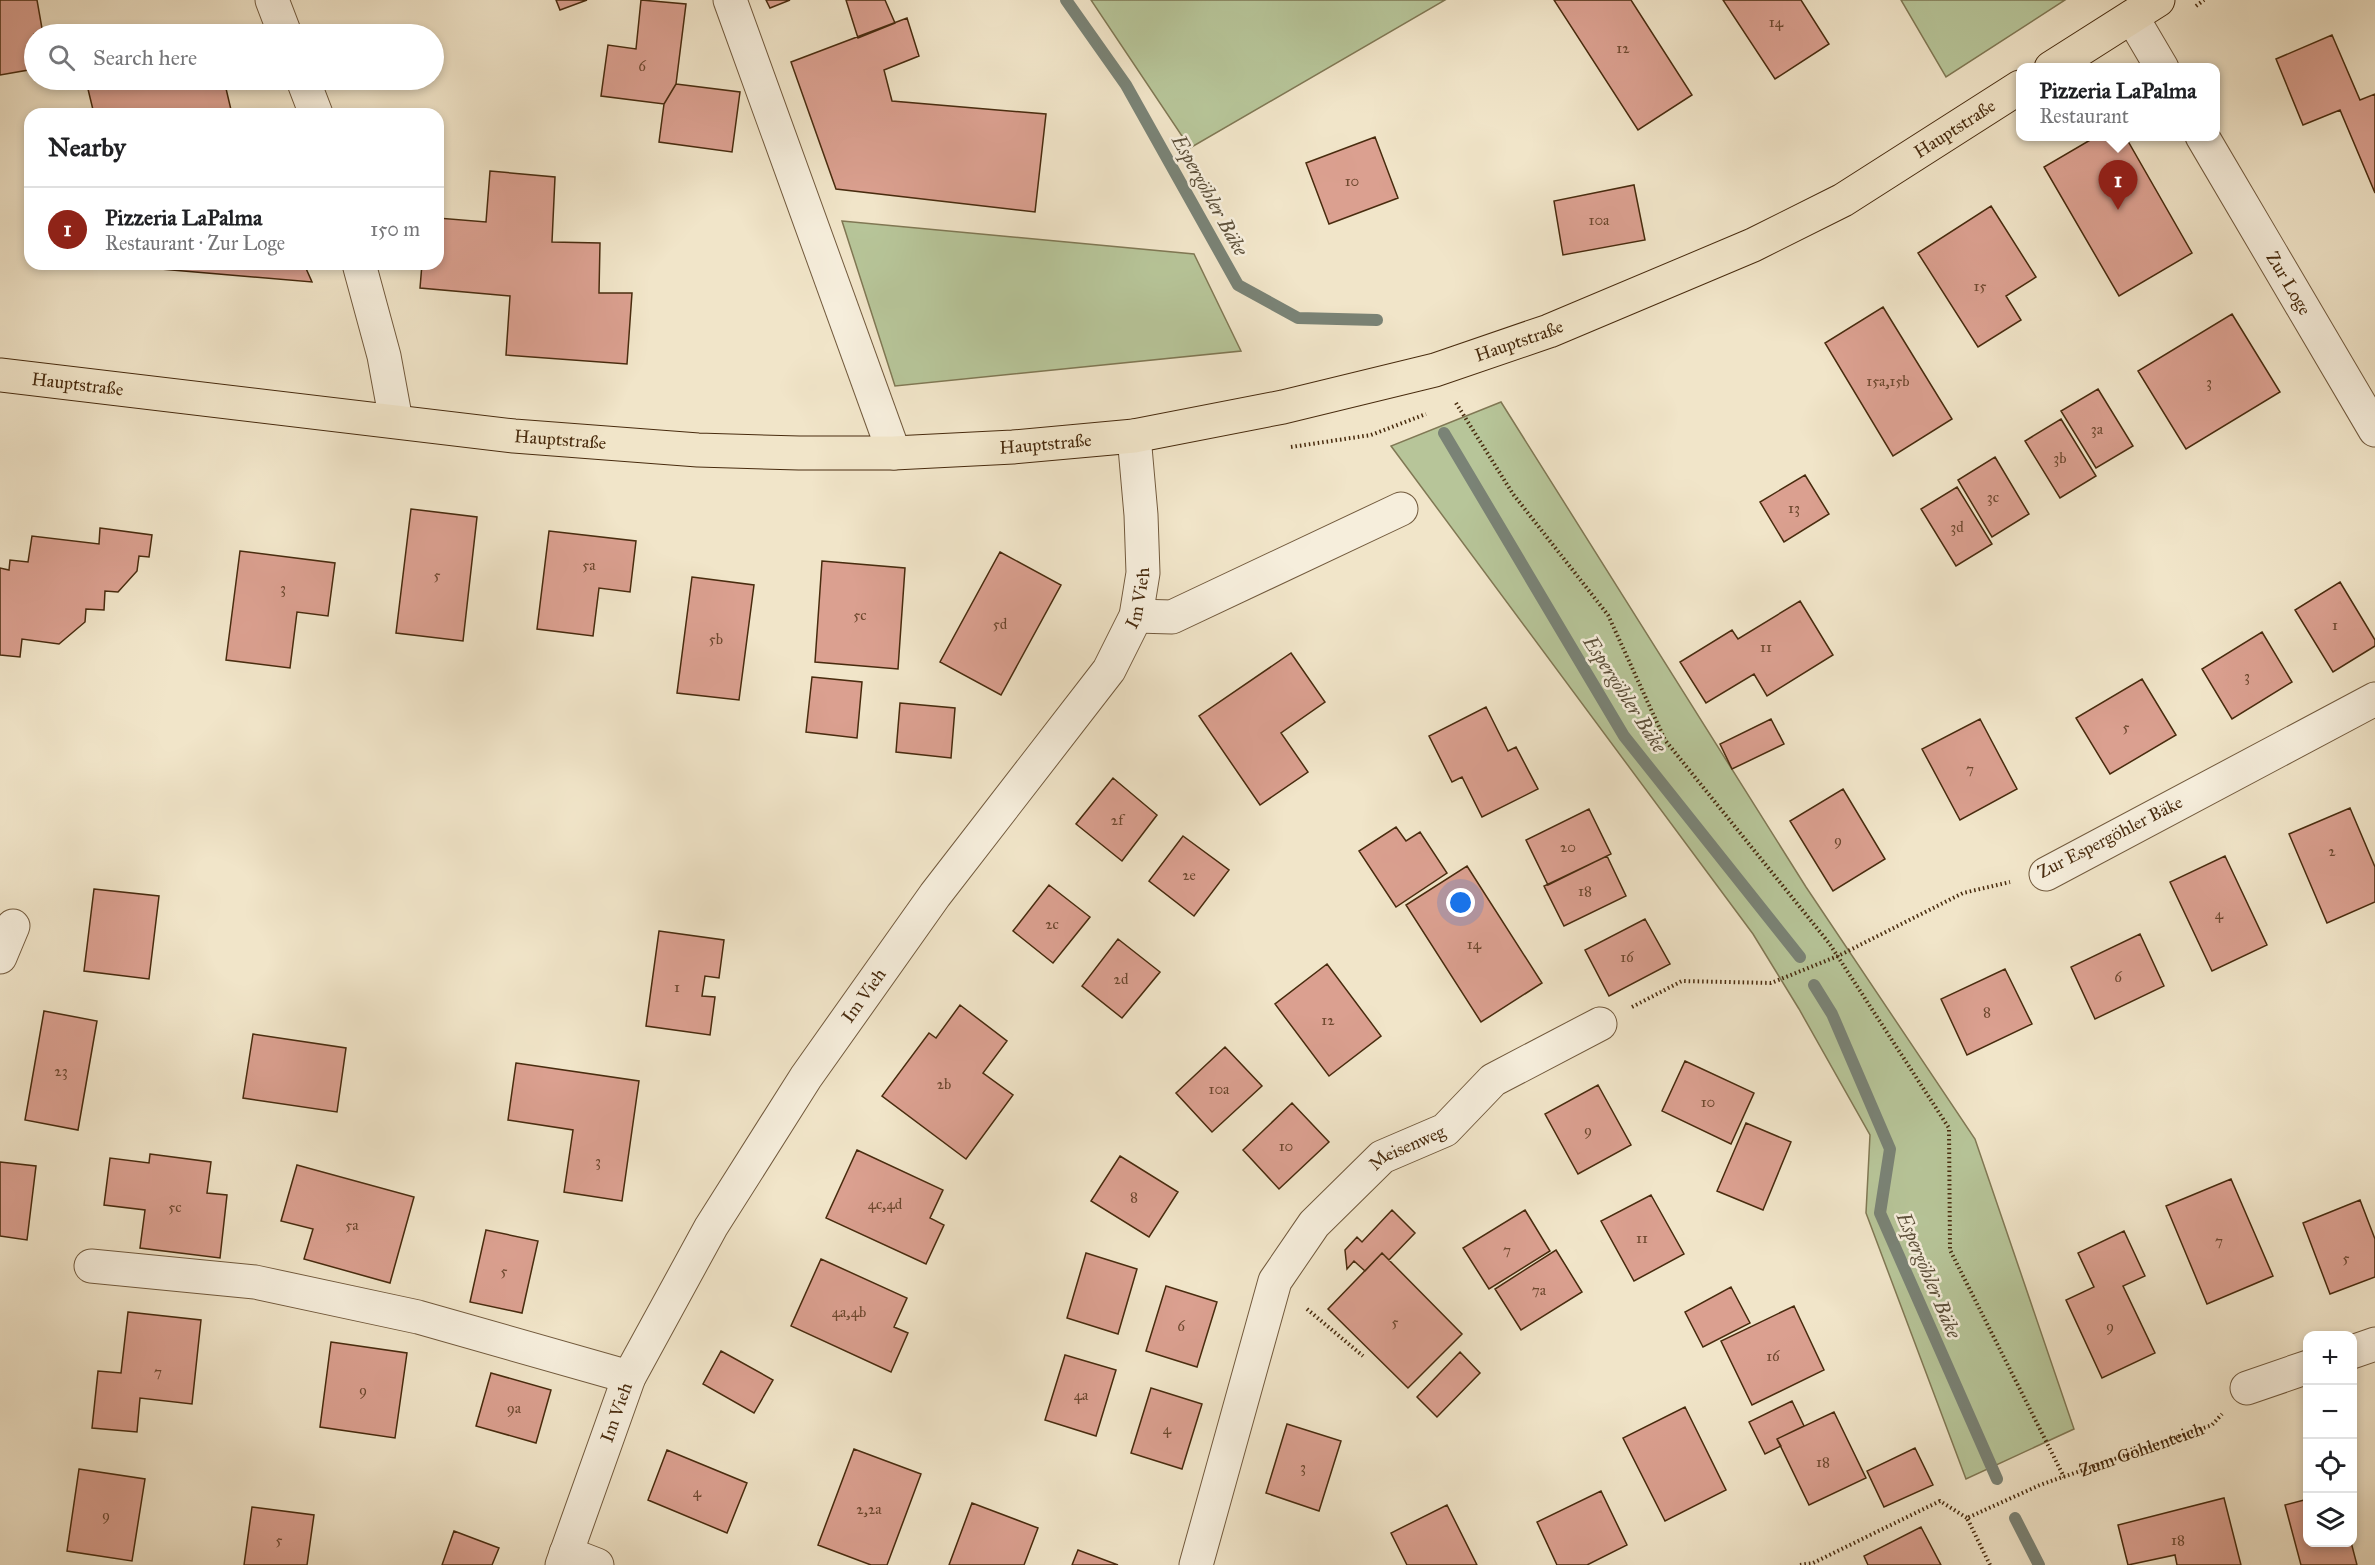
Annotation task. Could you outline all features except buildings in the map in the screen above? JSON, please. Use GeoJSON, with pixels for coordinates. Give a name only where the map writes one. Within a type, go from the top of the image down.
{"type":"FeatureCollection","features":[{"type":"Feature","properties":{"kind":"main road"},"geometry":{"type":"LineString","coordinates":[[2059,63],[2145,8]]}},
{"type":"Feature","properties":{"kind":"main road","name":"Hauptstraße"},"geometry":{"type":"LineString","coordinates":[[0,375],[514,436],[698,450],[894,453],[1013,447],[1134,436],[1283,407],[1436,370],[1549,331],[1753,245],[1843,200],[2016,90]]}},
{"type":"Feature","properties":{"kind":"street"},"geometry":{"type":"LineString","coordinates":[[272,0],[281,24]]}},
{"type":"Feature","properties":{"kind":"street"},"geometry":{"type":"LineString","coordinates":[[730,0],[894,453]]}},
{"type":"Feature","properties":{"kind":"street"},"geometry":{"type":"LineString","coordinates":[[2145,8],[2161,63]]}},
{"type":"Feature","properties":{"kind":"street"},"geometry":{"type":"LineString","coordinates":[[307,90],[314,108]]}},
{"type":"Feature","properties":{"kind":"street","name":"Zur Loge"},"geometry":{"type":"LineString","coordinates":[[2205,141],[2375,430]]}},
{"type":"Feature","properties":{"kind":"street"},"geometry":{"type":"LineString","coordinates":[[361,270],[384,356],[396,421]]}},
{"type":"Feature","properties":{"kind":"street","name":"Im Vieh"},"geometry":{"type":"LineString","coordinates":[[564,1559],[629,1377],[711,1227],[806,1077],[935,895],[1108,670],[1136,616],[1143,573],[1141,515],[1134,436]]}},
{"type":"Feature","properties":{"kind":"street"},"geometry":{"type":"LineString","coordinates":[[1136,616],[1172,617],[1401,509]]}},
{"type":"Feature","properties":{"kind":"street","name":"Zur Espergöhler Bäke"},"geometry":{"type":"LineString","coordinates":[[2046,874],[2375,699]]}},
{"type":"Feature","properties":{"kind":"street"},"geometry":{"type":"LineString","coordinates":[[0,957],[13,926]]}},
{"type":"Feature","properties":{"kind":"street","name":"Meisenweg"},"geometry":{"type":"LineString","coordinates":[[1196,1565],[1275,1281],[1314,1224],[1382,1157],[1445,1130],[1493,1080],[1600,1024]]}},
{"type":"Feature","properties":{"kind":"street"},"geometry":{"type":"LineString","coordinates":[[91,1266],[255,1282],[418,1317],[629,1377]]}},
{"type":"Feature","properties":{"kind":"street"},"geometry":{"type":"LineString","coordinates":[[2357,1350],[2375,1344]]}},
{"type":"Feature","properties":{"kind":"street"},"geometry":{"type":"LineString","coordinates":[[2247,1388],[2303,1368]]}},
{"type":"Feature","properties":{"kind":"street"},"geometry":{"type":"LineString","coordinates":[[564,1559],[597,1565]]}},
{"type":"Feature","properties":{"kind":"path"},"geometry":{"type":"LineString","coordinates":[[1456,403],[1513,494],[1608,615],[1665,740],[1829,943],[1949,1128],[1950,1251],[2064,1477]]}},
{"type":"Feature","properties":{"kind":"path","name":"Zur Espergöhler Bäke"},"geometry":{"type":"LineString","coordinates":[[1838,956],[1963,893],[2046,874]]}},
{"type":"Feature","properties":{"kind":"path"},"geometry":{"type":"LineString","coordinates":[[1600,1024],[1682,981],[1772,983],[1838,956]]}},
{"type":"Feature","properties":{"kind":"path"},"geometry":{"type":"LineString","coordinates":[[1275,1281],[1363,1356]]}},
{"type":"Feature","properties":{"kind":"path","name":"Zum Göhlenteich"},"geometry":{"type":"LineString","coordinates":[[1967,1518],[2040,1485],[2212,1425],[2247,1388]]}},
{"type":"Feature","properties":{"kind":"path"},"geometry":{"type":"LineString","coordinates":[[1800,1565],[1813,1563],[1940,1501],[1967,1518],[1990,1565]]}},
{"type":"Feature","properties":{"kind":"green space"},"geometry":{"type":"Polygon","coordinates":[[[1091,0],[1445,0],[1190,148],[1091,0]]]}},
{"type":"Feature","properties":{"kind":"green space"},"geometry":{"type":"Polygon","coordinates":[[[1901,0],[2065,0],[1946,77],[1901,0]]]}},
{"type":"Feature","properties":{"kind":"green space"},"geometry":{"type":"Polygon","coordinates":[[[842,221],[1194,254],[1241,351],[895,386],[842,221]]]}},
{"type":"Feature","properties":{"kind":"green space"},"geometry":{"type":"Polygon","coordinates":[[[1501,402],[1806,887],[1975,1139],[2074,1429],[1966,1479],[1866,1213],[1870,1135],[1799,1009],[1753,934],[1391,446],[1501,402]]]}},
{"type":"Feature","properties":{"kind":"waterway","name":"Espergöhler Bäke"},"geometry":{"type":"LineString","coordinates":[[1066,0],[1126,85],[1238,285],[1298,318],[1377,320]]}},
{"type":"Feature","properties":{"kind":"waterway","name":"Espergöhler Bäke"},"geometry":{"type":"LineString","coordinates":[[1444,433],[1624,736],[1800,957]]}},
{"type":"Feature","properties":{"kind":"waterway","name":"Espergöhler Bäke"},"geometry":{"type":"LineString","coordinates":[[1814,985],[1832,1014],[1890,1149],[1880,1213],[1997,1479]]}},
{"type":"Feature","properties":{"kind":"waterway","name":"Espergöhler Bäke"},"geometry":{"type":"LineString","coordinates":[[2015,1518],[2039,1565]]}},
{"type":"Feature","properties":{"kind":"place","name":"Pizzeria LaPalma"},"geometry":{"type":"Point","coordinates":[2118,210]}}]}
